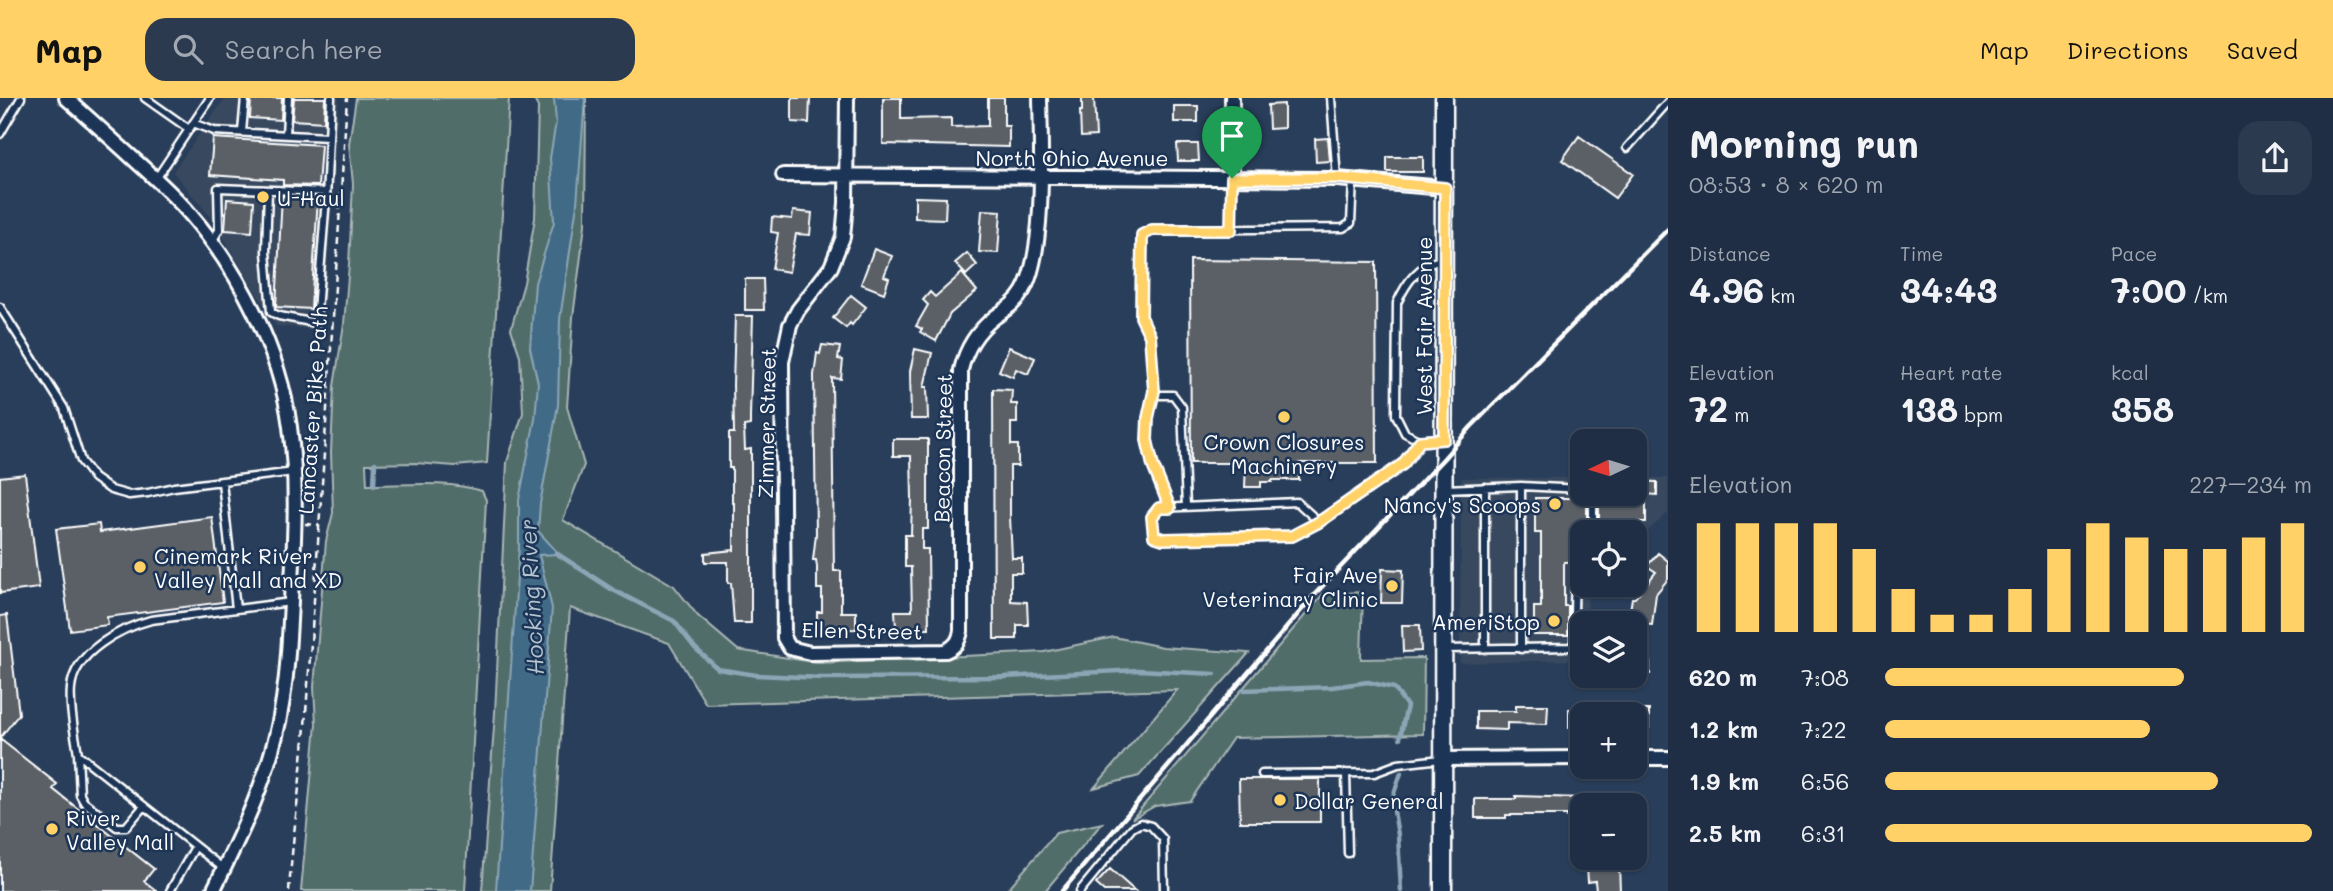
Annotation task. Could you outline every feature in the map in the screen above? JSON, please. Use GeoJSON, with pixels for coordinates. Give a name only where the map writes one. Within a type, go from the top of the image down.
{"type":"FeatureCollection","features":[{"type":"Feature","properties":{"kind":"street"},"geometry":{"type":"LineString","coordinates":[[66,98],[180,202],[212,242],[239,284],[257,320],[275,365],[288,411],[295,472],[295,519],[286,676],[272,753],[259,792],[213,891]]}},
{"type":"Feature","properties":{"kind":"street","name":"Zimmer Street"},"geometry":{"type":"LineString","coordinates":[[784,638],[782,382],[785,342],[797,310],[824,277],[838,252],[845,221],[847,98]]}},
{"type":"Feature","properties":{"kind":"street","name":"Beacon Street"},"geometry":{"type":"LineString","coordinates":[[946,651],[954,647],[961,631],[961,370],[963,359],[975,336],[1017,299],[1031,273],[1041,177],[1041,98]]}},
{"type":"Feature","properties":{"kind":"street"},"geometry":{"type":"LineString","coordinates":[[1232,98],[1232,178]]}},
{"type":"Feature","properties":{"kind":"street","name":"West Fair Avenue"},"geometry":{"type":"LineString","coordinates":[[1443,891],[1444,98]]}},
{"type":"Feature","properties":{"kind":"street","name":"North Ohio Avenue"},"geometry":{"type":"LineString","coordinates":[[783,175],[1337,178],[1445,188]]}},
{"type":"Feature","properties":{"kind":"street","name":"Ellen Street"},"geometry":{"type":"LineString","coordinates":[[784,638],[790,648],[810,653],[946,651]]}},
{"type":"Feature","properties":{"kind":"street"},"geometry":{"type":"LineString","coordinates":[[1443,759],[1570,758]]}},
{"type":"Feature","properties":{"kind":"street"},"geometry":{"type":"LineString","coordinates":[[1647,758],[1668,758]]}},
{"type":"Feature","properties":{"kind":"lane"},"geometry":{"type":"LineString","coordinates":[[0,134],[2,125],[21,98]]}},
{"type":"Feature","properties":{"kind":"lane"},"geometry":{"type":"LineString","coordinates":[[145,98],[191,126],[214,131],[328,137]]}},
{"type":"Feature","properties":{"kind":"lane"},"geometry":{"type":"LineString","coordinates":[[156,179],[210,98]]}},
{"type":"Feature","properties":{"kind":"lane"},"geometry":{"type":"LineString","coordinates":[[242,132],[245,98]]}},
{"type":"Feature","properties":{"kind":"lane"},"geometry":{"type":"LineString","coordinates":[[286,134],[288,98]]}},
{"type":"Feature","properties":{"kind":"lane"},"geometry":{"type":"LineString","coordinates":[[271,312],[316,323],[331,98]]}},
{"type":"Feature","properties":{"kind":"lane"},"geometry":{"type":"LineString","coordinates":[[1331,98],[1337,178]]}},
{"type":"Feature","properties":{"kind":"lane"},"geometry":{"type":"LineString","coordinates":[[1627,148],[1641,135],[1657,111],[1668,102]]}},
{"type":"Feature","properties":{"kind":"lane"},"geometry":{"type":"LineString","coordinates":[[1231,230],[1232,178]]}},
{"type":"Feature","properties":{"kind":"lane"},"geometry":{"type":"LineString","coordinates":[[1170,508],[1153,466],[1147,440],[1153,395],[1150,336],[1141,317],[1142,235],[1152,230],[1343,228],[1351,223],[1353,180]]}},
{"type":"Feature","properties":{"kind":"lane"},"geometry":{"type":"LineString","coordinates":[[212,242],[219,230],[218,188],[326,192]]}},
{"type":"Feature","properties":{"kind":"lane"},"geometry":{"type":"LineString","coordinates":[[268,190],[266,252],[271,312]]}},
{"type":"Feature","properties":{"kind":"lane"},"geometry":{"type":"LineString","coordinates":[[1444,439],[1420,441],[1405,433],[1396,415],[1397,303],[1404,287],[1416,273],[1432,262],[1445,260]]}},
{"type":"Feature","properties":{"kind":"lane"},"geometry":{"type":"LineString","coordinates":[[0,307],[64,408],[81,461],[94,478],[111,490],[129,495],[295,472]]}},
{"type":"Feature","properties":{"kind":"lane"},"geometry":{"type":"LineString","coordinates":[[257,320],[271,312]]}},
{"type":"Feature","properties":{"kind":"lane"},"geometry":{"type":"LineString","coordinates":[[1153,395],[1173,395],[1182,407],[1186,507]]}},
{"type":"Feature","properties":{"kind":"lane"},"geometry":{"type":"LineString","coordinates":[[1319,522],[1297,502],[1159,508],[1152,517],[1154,536],[1163,539],[1292,536],[1319,522],[1403,464],[1420,441]]}},
{"type":"Feature","properties":{"kind":"lane"},"geometry":{"type":"LineString","coordinates":[[222,482],[236,609]]}},
{"type":"Feature","properties":{"kind":"lane"},"geometry":{"type":"LineString","coordinates":[[1444,489],[1521,486],[1570,488]]}},
{"type":"Feature","properties":{"kind":"lane"},"geometry":{"type":"LineString","coordinates":[[1521,486],[1521,649]]}},
{"type":"Feature","properties":{"kind":"lane"},"geometry":{"type":"LineString","coordinates":[[1485,487],[1485,649]]}},
{"type":"Feature","properties":{"kind":"lane"},"geometry":{"type":"LineString","coordinates":[[1444,649],[1566,649],[1574,643],[1576,597]]}},
{"type":"Feature","properties":{"kind":"lane"},"geometry":{"type":"LineString","coordinates":[[143,807],[126,827],[117,827],[84,802],[80,795],[71,686],[79,666],[109,636],[136,624],[291,602]]}},
{"type":"Feature","properties":{"kind":"lane"},"geometry":{"type":"LineString","coordinates":[[78,754],[224,869]]}},
{"type":"Feature","properties":{"kind":"lane"},"geometry":{"type":"LineString","coordinates":[[1262,774],[1374,773],[1398,764],[1443,759]]}},
{"type":"Feature","properties":{"kind":"lane"},"geometry":{"type":"LineString","coordinates":[[1346,773],[1348,853]]}},
{"type":"Feature","properties":{"kind":"lane"},"geometry":{"type":"LineString","coordinates":[[1080,891],[1132,828],[1142,823],[1151,826],[1163,839],[1164,891]]}},
{"type":"Feature","properties":{"kind":"lane"},"geometry":{"type":"LineString","coordinates":[[170,891],[195,847]]}},
{"type":"Feature","properties":{"kind":"path","name":"Lancaster Bike Path"},"geometry":{"type":"LineString","coordinates":[[289,891],[292,835],[305,725],[326,400],[337,288],[347,98]]}},
{"type":"Feature","properties":{"kind":"shaded area","name":"U-Haul"},"geometry":{"type":"Polygon","coordinates":[[[225,98],[339,98],[323,330],[276,326],[214,221],[173,172],[225,98]]]}},
{"type":"Feature","properties":{"kind":"shaded area"},"geometry":{"type":"Polygon","coordinates":[[[1461,478],[1570,478],[1570,506],[1647,506],[1647,478],[1668,478],[1668,513],[1647,531],[1647,520],[1570,520],[1570,597],[1588,597],[1587,611],[1570,611],[1570,660],[1460,663],[1461,478]]]}},
{"type":"Feature","properties":{"kind":"green space"},"geometry":{"type":"Polygon","coordinates":[[[356,98],[509,98],[487,463],[455,466],[415,463],[366,464],[367,485],[454,485],[482,491],[486,500],[465,891],[301,891],[316,724],[314,687],[326,541],[333,513],[331,452],[334,386],[344,324],[349,264],[353,184],[349,144],[356,98]]]}},
{"type":"Feature","properties":{"kind":"green space"},"geometry":{"type":"Polygon","coordinates":[[[533,98],[586,98],[585,225],[573,317],[567,407],[584,465],[563,520],[674,586],[698,616],[738,650],[819,663],[1044,652],[1114,637],[1163,647],[1249,653],[1139,776],[1094,788],[1177,690],[706,704],[669,643],[570,608],[550,891],[482,891],[495,713],[507,462],[523,413],[520,356],[511,329],[524,283],[535,218],[538,107],[533,98]]]}},
{"type":"Feature","properties":{"kind":"green space"},"geometry":{"type":"Polygon","coordinates":[[[1363,592],[1361,659],[1424,658],[1423,734],[1233,738],[1190,801],[1155,806],[1132,819],[1323,594],[1363,592]]]}},
{"type":"Feature","properties":{"kind":"green space"},"geometry":{"type":"Polygon","coordinates":[[[1102,823],[1045,891],[1006,891],[1056,833],[1102,823]]]}},
{"type":"Feature","properties":{"kind":"water","name":"Hocking River"},"geometry":{"type":"Polygon","coordinates":[[[554,98],[585,98],[577,204],[560,319],[558,405],[540,504],[538,531],[559,554],[539,555],[552,608],[530,891],[496,891],[519,547],[519,500],[535,419],[538,383],[530,348],[535,283],[554,222],[550,158],[556,122],[554,98]]]}},
{"type":"Feature","properties":{"kind":"building"},"geometry":{"type":"Polygon","coordinates":[[[251,98],[282,98],[281,120],[250,118],[251,98]]]}},
{"type":"Feature","properties":{"kind":"building"},"geometry":{"type":"Polygon","coordinates":[[[294,98],[325,98],[324,122],[292,120],[294,98]]]}},
{"type":"Feature","properties":{"kind":"building"},"geometry":{"type":"Polygon","coordinates":[[[792,98],[810,98],[809,123],[792,122],[792,98]]]}},
{"type":"Feature","properties":{"kind":"building"},"geometry":{"type":"Polygon","coordinates":[[[883,98],[901,98],[901,119],[951,118],[951,127],[988,126],[988,98],[1004,98],[1004,126],[1009,126],[1009,147],[883,144],[883,98]]]}},
{"type":"Feature","properties":{"kind":"building"},"geometry":{"type":"Polygon","coordinates":[[[1082,98],[1094,98],[1096,136],[1081,137],[1082,98]]]}},
{"type":"Feature","properties":{"kind":"building"},"geometry":{"type":"Polygon","coordinates":[[[1284,104],[1284,128],[1269,129],[1268,105],[1284,104]]]}},
{"type":"Feature","properties":{"kind":"building"},"geometry":{"type":"Polygon","coordinates":[[[1174,106],[1198,106],[1198,122],[1174,122],[1174,106]]]}},
{"type":"Feature","properties":{"kind":"building"},"geometry":{"type":"Polygon","coordinates":[[[1579,136],[1633,174],[1615,198],[1562,160],[1579,136]]]}},
{"type":"Feature","properties":{"kind":"building"},"geometry":{"type":"Polygon","coordinates":[[[213,138],[321,145],[318,186],[283,185],[283,180],[210,175],[213,138]]]}},
{"type":"Feature","properties":{"kind":"building"},"geometry":{"type":"Polygon","coordinates":[[[1328,138],[1330,161],[1316,162],[1315,139],[1328,138]]]}},
{"type":"Feature","properties":{"kind":"building"},"geometry":{"type":"Polygon","coordinates":[[[1177,144],[1198,144],[1199,161],[1178,161],[1177,144]]]}},
{"type":"Feature","properties":{"kind":"building"},"geometry":{"type":"Polygon","coordinates":[[[1387,157],[1423,157],[1423,172],[1387,172],[1387,157]]]}},
{"type":"Feature","properties":{"kind":"building"},"geometry":{"type":"Polygon","coordinates":[[[282,196],[318,197],[311,309],[276,307],[282,196]]]}},
{"type":"Feature","properties":{"kind":"building"},"geometry":{"type":"Polygon","coordinates":[[[915,197],[946,198],[945,219],[915,218],[915,197]]]}},
{"type":"Feature","properties":{"kind":"building"},"geometry":{"type":"Polygon","coordinates":[[[227,199],[254,201],[252,232],[225,230],[227,199]]]}},
{"type":"Feature","properties":{"kind":"building"},"geometry":{"type":"Polygon","coordinates":[[[982,210],[1001,211],[998,253],[979,252],[982,210]]]}},
{"type":"Feature","properties":{"kind":"building"},"geometry":{"type":"Polygon","coordinates":[[[793,211],[812,213],[810,235],[796,234],[789,272],[772,269],[778,233],[771,232],[772,217],[792,219],[793,211]]]}},
{"type":"Feature","properties":{"kind":"building"},"geometry":{"type":"Polygon","coordinates":[[[874,249],[892,256],[884,276],[889,278],[884,293],[861,284],[874,249]]]}},
{"type":"Feature","properties":{"kind":"building"},"geometry":{"type":"Polygon","coordinates":[[[967,253],[977,265],[966,275],[955,263],[967,253]]]}},
{"type":"Feature","properties":{"kind":"building","name":"Crown Closures Machinery"},"geometry":{"type":"Polygon","coordinates":[[[1190,260],[1376,262],[1377,463],[1299,463],[1299,480],[1272,480],[1261,482],[1261,487],[1245,487],[1246,463],[1191,463],[1190,260]]]}},
{"type":"Feature","properties":{"kind":"building"},"geometry":{"type":"Polygon","coordinates":[[[962,273],[977,291],[950,314],[936,341],[920,332],[922,329],[916,326],[928,305],[923,300],[930,292],[935,297],[962,273]]]}},
{"type":"Feature","properties":{"kind":"building"},"geometry":{"type":"Polygon","coordinates":[[[745,279],[763,279],[764,310],[745,310],[745,279]]]}},
{"type":"Feature","properties":{"kind":"building"},"geometry":{"type":"Polygon","coordinates":[[[851,295],[866,307],[852,325],[850,323],[846,328],[833,318],[851,295]]]}},
{"type":"Feature","properties":{"kind":"building"},"geometry":{"type":"Polygon","coordinates":[[[735,316],[753,316],[750,425],[744,426],[745,450],[751,449],[751,623],[734,623],[728,562],[705,562],[705,553],[734,550],[729,433],[734,433],[735,316]]]}},
{"type":"Feature","properties":{"kind":"building"},"geometry":{"type":"Polygon","coordinates":[[[822,345],[840,347],[838,359],[843,360],[841,379],[832,378],[834,571],[841,571],[841,612],[856,612],[856,629],[817,630],[817,612],[822,612],[822,589],[817,589],[817,567],[816,560],[813,560],[816,534],[814,375],[817,353],[820,354],[822,345]]]}},
{"type":"Feature","properties":{"kind":"building"},"geometry":{"type":"Polygon","coordinates":[[[1009,347],[1035,358],[1028,374],[1016,369],[1013,377],[999,371],[1009,347]]]}},
{"type":"Feature","properties":{"kind":"building"},"geometry":{"type":"Polygon","coordinates":[[[915,349],[932,353],[924,387],[927,387],[928,419],[911,419],[910,371],[915,349]]]}},
{"type":"Feature","properties":{"kind":"building"},"geometry":{"type":"Polygon","coordinates":[[[993,389],[1012,390],[1011,404],[1017,404],[1017,423],[1011,423],[1011,445],[1018,445],[1018,466],[1010,466],[1010,517],[1012,558],[1022,558],[1022,573],[1011,573],[1011,601],[1027,602],[1028,625],[1017,625],[1017,639],[994,639],[993,389]]]}},
{"type":"Feature","properties":{"kind":"building"},"geometry":{"type":"Polygon","coordinates":[[[893,439],[928,439],[928,529],[922,529],[922,549],[928,549],[929,628],[896,628],[895,611],[912,611],[911,567],[905,567],[905,535],[911,535],[912,498],[911,456],[893,456],[893,439]]]}},
{"type":"Feature","properties":{"kind":"building"},"geometry":{"type":"Polygon","coordinates":[[[25,474],[39,588],[0,593],[0,477],[25,474]]]}},
{"type":"Feature","properties":{"kind":"building"},"geometry":{"type":"Polygon","coordinates":[[[1647,482],[1657,482],[1657,495],[1647,494],[1647,482]]]}},
{"type":"Feature","properties":{"kind":"building"},"geometry":{"type":"Polygon","coordinates":[[[1535,498],[1570,498],[1570,506],[1587,506],[1587,520],[1570,520],[1570,562],[1564,562],[1564,606],[1568,606],[1568,635],[1534,635],[1534,607],[1541,607],[1541,533],[1535,533],[1535,498]]]}},
{"type":"Feature","properties":{"kind":"building"},"geometry":{"type":"Polygon","coordinates":[[[1599,506],[1646,506],[1646,520],[1599,520],[1599,506]]]}},
{"type":"Feature","properties":{"kind":"building","name":"Cinemark River Valley Mall and XD"},"geometry":{"type":"Polygon","coordinates":[[[212,517],[223,602],[107,617],[108,625],[70,630],[56,529],[99,524],[100,532],[212,517]]]}},
{"type":"Feature","properties":{"kind":"building"},"geometry":{"type":"Polygon","coordinates":[[[1658,553],[1668,561],[1668,579],[1656,594],[1652,625],[1647,625],[1647,611],[1630,611],[1632,598],[1647,597],[1647,583],[1656,572],[1647,566],[1658,553]]]}},
{"type":"Feature","properties":{"kind":"building","name":"Fair Ave Veterinary Clinic"},"geometry":{"type":"Polygon","coordinates":[[[1382,569],[1403,570],[1402,603],[1381,603],[1382,569]]]}},
{"type":"Feature","properties":{"kind":"building"},"geometry":{"type":"Polygon","coordinates":[[[7,615],[19,714],[0,738],[0,616],[7,615]]]}},
{"type":"Feature","properties":{"kind":"building"},"geometry":{"type":"Polygon","coordinates":[[[1402,625],[1420,625],[1421,651],[1403,652],[1402,625]]]}},
{"type":"Feature","properties":{"kind":"building"},"geometry":{"type":"Polygon","coordinates":[[[1647,649],[1650,649],[1650,674],[1647,674],[1647,649]]]}},
{"type":"Feature","properties":{"kind":"building"},"geometry":{"type":"Polygon","coordinates":[[[1516,705],[1548,705],[1547,724],[1507,723],[1507,730],[1476,729],[1476,711],[1516,711],[1516,705]]]}},
{"type":"Feature","properties":{"kind":"building"},"geometry":{"type":"Polygon","coordinates":[[[1647,710],[1649,710],[1647,728],[1647,710]]]}},
{"type":"Feature","properties":{"kind":"building","name":"River Valley Mall"},"geometry":{"type":"Polygon","coordinates":[[[0,739],[57,784],[53,789],[154,869],[144,881],[157,891],[0,891],[0,739]]]}},
{"type":"Feature","properties":{"kind":"building","name":"Dollar General"},"geometry":{"type":"Polygon","coordinates":[[[1239,779],[1320,779],[1320,822],[1240,822],[1239,779]]]}},
{"type":"Feature","properties":{"kind":"building"},"geometry":{"type":"Polygon","coordinates":[[[1516,796],[1570,798],[1570,817],[1506,815],[1506,818],[1475,818],[1475,799],[1516,799],[1516,796]]]}},
{"type":"Feature","properties":{"kind":"building"},"geometry":{"type":"Polygon","coordinates":[[[1110,869],[1135,891],[1104,891],[1096,884],[1110,869]]]}},
{"type":"Feature","properties":{"kind":"building"},"geometry":{"type":"Polygon","coordinates":[[[1587,870],[1619,870],[1620,891],[1596,891],[1595,881],[1588,882],[1587,870]]]}},
{"type":"Feature","properties":{"kind":"waterway"},"geometry":{"type":"LineString","coordinates":[[374,485],[375,463]]}},
{"type":"Feature","properties":{"kind":"waterway"},"geometry":{"type":"LineString","coordinates":[[556,553],[613,590],[674,621],[695,648],[718,669],[756,675],[823,678],[1004,677],[1139,670],[1215,674]]}},
{"type":"Feature","properties":{"kind":"waterway"},"geometry":{"type":"LineString","coordinates":[[1244,690],[1332,687],[1368,682],[1394,688],[1407,706],[1400,738]]}},
{"type":"Feature","properties":{"kind":"waterway"},"geometry":{"type":"LineString","coordinates":[[1401,773],[1392,799],[1398,835],[1401,891]]}},
{"type":"Feature","properties":{"kind":"railway"},"geometry":{"type":"LineString","coordinates":[[1062,891],[1316,593],[1471,427],[1668,229]]}},
{"type":"Feature","properties":{"kind":"place","name":"U-Haul"},"geometry":{"type":"Point","coordinates":[263,197]}},
{"type":"Feature","properties":{"kind":"place","name":"Crown Closures Machinery"},"geometry":{"type":"Point","coordinates":[1284,417]}},
{"type":"Feature","properties":{"kind":"place","name":"Nancy's Scoops"},"geometry":{"type":"Point","coordinates":[1555,504]}},
{"type":"Feature","properties":{"kind":"place","name":"Cinemark River Valley Mall and XD"},"geometry":{"type":"Point","coordinates":[140,567]}},
{"type":"Feature","properties":{"kind":"place","name":"Fair Ave Veterinary Clinic"},"geometry":{"type":"Point","coordinates":[1392,586]}},
{"type":"Feature","properties":{"kind":"place","name":"AmeriStop"},"geometry":{"type":"Point","coordinates":[1554,621]}},
{"type":"Feature","properties":{"kind":"place","name":"Dollar General"},"geometry":{"type":"Point","coordinates":[1280,800]}},
{"type":"Feature","properties":{"kind":"place","name":"River Valley Mall"},"geometry":{"type":"Point","coordinates":[52,829]}},
{"type":"Feature","properties":{"kind":"route"},"geometry":{"type":"LineString","coordinates":[[1232,178],[1337,178],[1445,188],[1444,439],[1420,441],[1403,464],[1319,522],[1292,536],[1163,539],[1154,536],[1152,517],[1159,508],[1170,508],[1153,466],[1147,440],[1148,418],[1154,391],[1150,336],[1141,317],[1142,235],[1152,230],[1231,230],[1232,178]]}}]}
